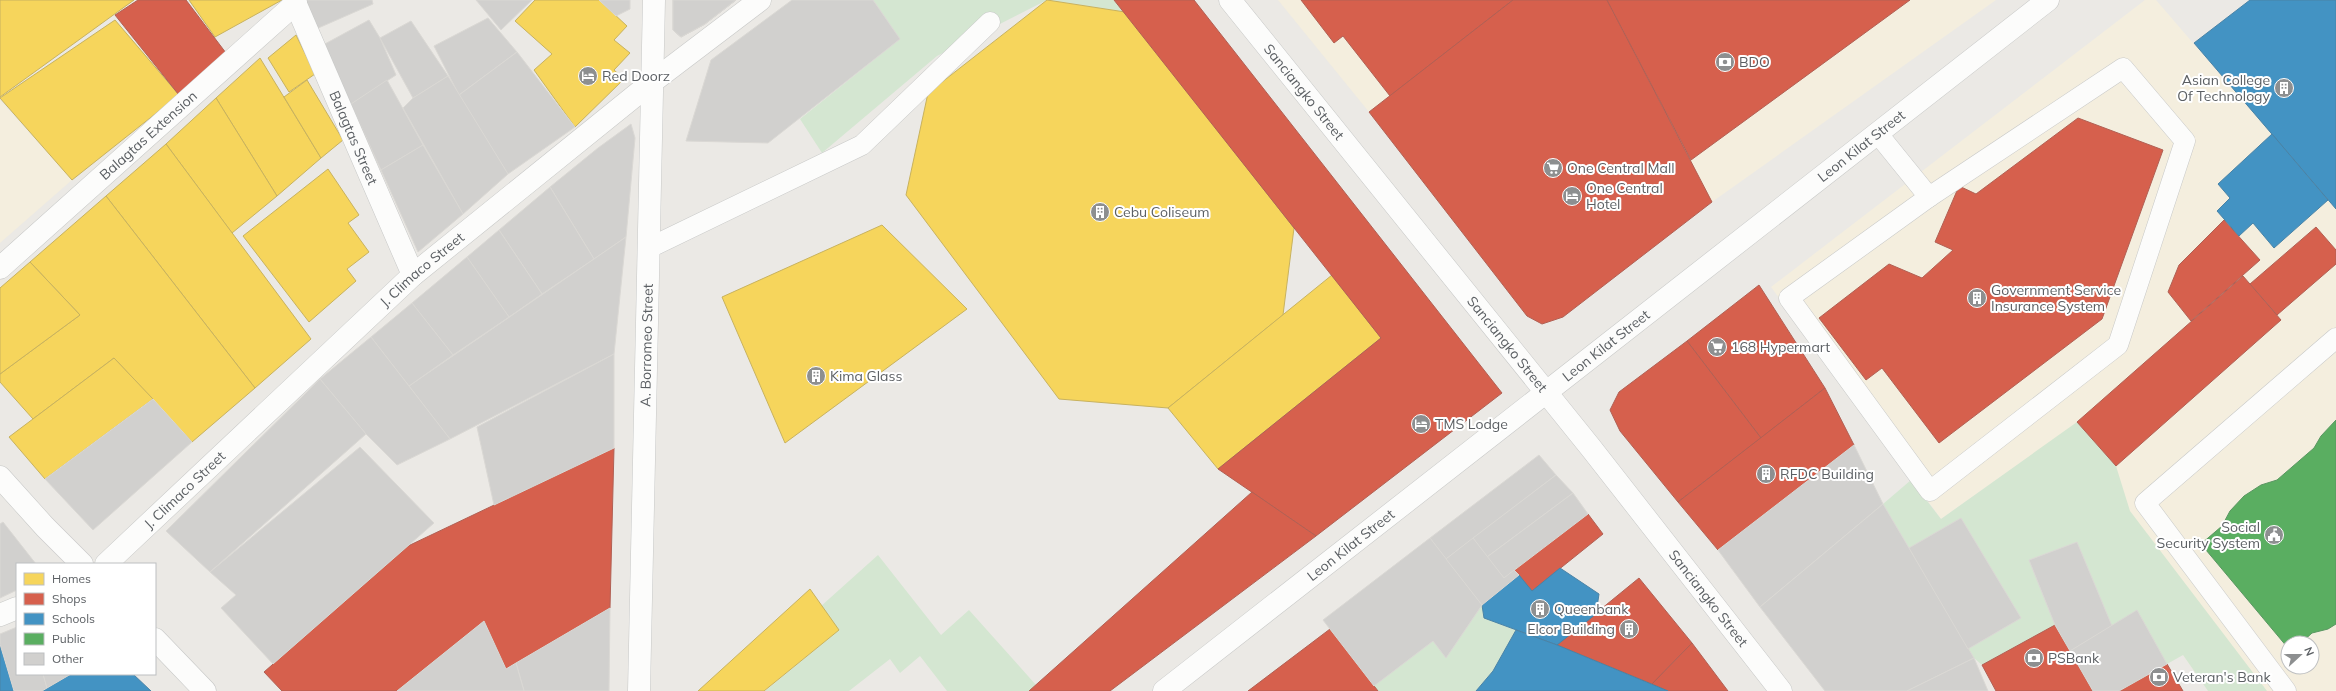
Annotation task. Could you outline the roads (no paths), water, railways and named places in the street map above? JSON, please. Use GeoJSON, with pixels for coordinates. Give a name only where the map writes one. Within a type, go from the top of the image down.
{"type":"FeatureCollection","features":[{"type":"Feature","properties":{"kind":"street","name":"A. Borromeo Street"},"geometry":{"type":"LineString","coordinates":[[639,691],[654,0]]}},
{"type":"Feature","properties":{"kind":"street","name":"J. Climaco Street"},"geometry":{"type":"LineString","coordinates":[[107,563],[413,275],[652,82],[760,0]]}},
{"type":"Feature","properties":{"kind":"street","name":"Sanciangko Street"},"geometry":{"type":"LineString","coordinates":[[1230,0],[1546,392],[1781,691]]}},
{"type":"Feature","properties":{"kind":"street","name":"Leon Kilat Street"},"geometry":{"type":"LineString","coordinates":[[1164,691],[2048,0]]}},
{"type":"Feature","properties":{"kind":"street","name":"Balagtas Extension"},"geometry":{"type":"LineString","coordinates":[[0,268],[295,1]]}},
{"type":"Feature","properties":{"kind":"street","name":"Balagtas Street"},"geometry":{"type":"LineString","coordinates":[[295,1],[413,275]]}},
{"type":"Feature","properties":{"kind":"street"},"geometry":{"type":"LineString","coordinates":[[0,477],[45,527],[81,563]]}},
{"type":"Feature","properties":{"kind":"street"},"geometry":{"type":"LineString","coordinates":[[0,615],[16,608]]}},
{"type":"Feature","properties":{"kind":"street"},"geometry":{"type":"LineString","coordinates":[[156,640],[205,691]]}},
{"type":"Feature","properties":{"kind":"lane"},"geometry":{"type":"LineString","coordinates":[[649,248],[862,145],[990,22]]}},
{"type":"Feature","properties":{"kind":"lane"},"geometry":{"type":"LineString","coordinates":[[2123,68],[2185,141],[2118,345],[1930,491],[1789,298],[1929,197],[2123,68]]}},
{"type":"Feature","properties":{"kind":"lane"},"geometry":{"type":"LineString","coordinates":[[1878,134],[1929,197]]}},
{"type":"Feature","properties":{"kind":"lane"},"geometry":{"type":"LineString","coordinates":[[2286,691],[2145,503],[2336,338]]}},
{"type":"Feature","properties":{"kind":"place","name":"BDO"},"geometry":{"type":"Point","coordinates":[1725,62]}},
{"type":"Feature","properties":{"kind":"place","name":"Red Doorz"},"geometry":{"type":"Point","coordinates":[588,76]}},
{"type":"Feature","properties":{"kind":"place","name":"Asian College Of Technology"},"geometry":{"type":"Point","coordinates":[2284,88]}},
{"type":"Feature","properties":{"kind":"place","name":"One Central Mall"},"geometry":{"type":"Point","coordinates":[1553,168]}},
{"type":"Feature","properties":{"kind":"place","name":"One Central Hotel"},"geometry":{"type":"Point","coordinates":[1572,196]}},
{"type":"Feature","properties":{"kind":"place","name":"Cebu Coliseum"},"geometry":{"type":"Point","coordinates":[1100,212]}},
{"type":"Feature","properties":{"kind":"place","name":"Government Service Insurance System"},"geometry":{"type":"Point","coordinates":[1977,298]}},
{"type":"Feature","properties":{"kind":"place","name":"168 Hypermart"},"geometry":{"type":"Point","coordinates":[1717,347]}},
{"type":"Feature","properties":{"kind":"place","name":"Kima Glass"},"geometry":{"type":"Point","coordinates":[816,376]}},
{"type":"Feature","properties":{"kind":"place","name":"TMS Lodge"},"geometry":{"type":"Point","coordinates":[1421,424]}},
{"type":"Feature","properties":{"kind":"place","name":"RFDC Building"},"geometry":{"type":"Point","coordinates":[1766,474]}},
{"type":"Feature","properties":{"kind":"place","name":"Social Security System"},"geometry":{"type":"Point","coordinates":[2274,535]}},
{"type":"Feature","properties":{"kind":"place","name":"Queenbank"},"geometry":{"type":"Point","coordinates":[1540,609]}},
{"type":"Feature","properties":{"kind":"place","name":"Elcor Building"},"geometry":{"type":"Point","coordinates":[1629,629]}},
{"type":"Feature","properties":{"kind":"place","name":"PSBank"},"geometry":{"type":"Point","coordinates":[2034,658]}},
{"type":"Feature","properties":{"kind":"place","name":"Veteran's Bank"},"geometry":{"type":"Point","coordinates":[2159,677]}}]}
